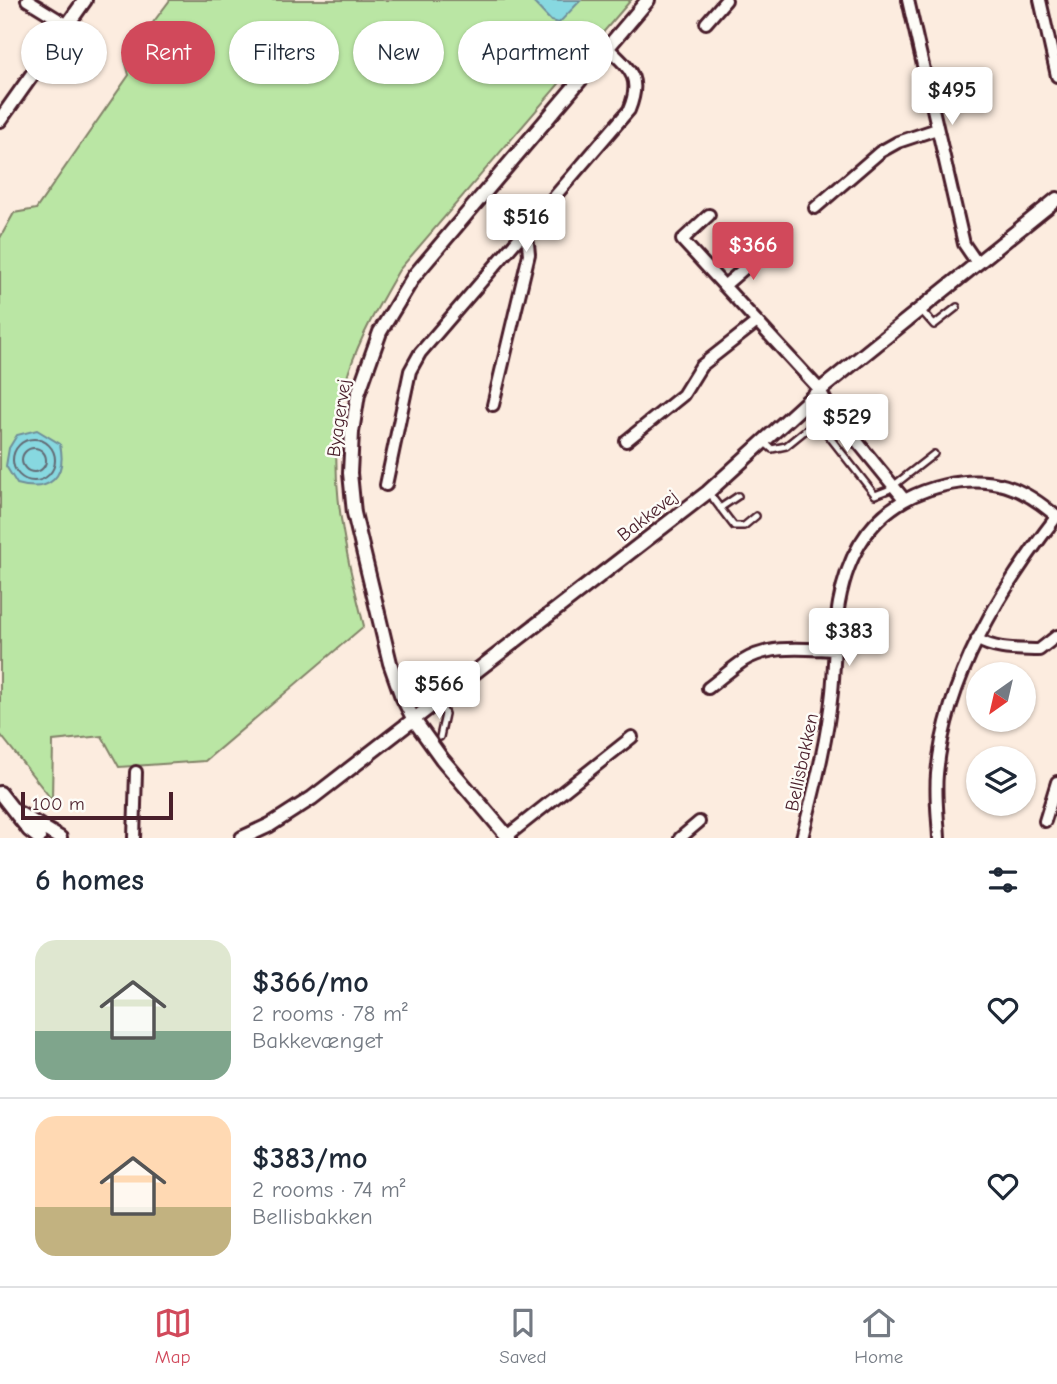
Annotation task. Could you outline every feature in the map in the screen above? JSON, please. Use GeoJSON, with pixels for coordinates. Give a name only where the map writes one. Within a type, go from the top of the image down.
{"type":"FeatureCollection","features":[{"type":"Feature","properties":{"kind":"street"},"geometry":{"type":"LineString","coordinates":[[27,0],[61,21]]}},
{"type":"Feature","properties":{"kind":"street"},"geometry":{"type":"LineString","coordinates":[[68,21],[85,0]]}},
{"type":"Feature","properties":{"kind":"street","name":"Byagervej"},"geometry":{"type":"LineString","coordinates":[[613,42],[649,0]]}},
{"type":"Feature","properties":{"kind":"street"},"geometry":{"type":"LineString","coordinates":[[706,23],[726,0]]}},
{"type":"Feature","properties":{"kind":"street"},"geometry":{"type":"LineString","coordinates":[[908,0],[964,244],[977,263]]}},
{"type":"Feature","properties":{"kind":"street"},"geometry":{"type":"LineString","coordinates":[[1040,0],[1057,76]]}},
{"type":"Feature","properties":{"kind":"street"},"geometry":{"type":"LineString","coordinates":[[386,485],[410,371],[420,353],[628,110],[634,97],[635,85],[631,70],[613,53]]}},
{"type":"Feature","properties":{"kind":"street"},"geometry":{"type":"LineString","coordinates":[[0,120],[25,84]]}},
{"type":"Feature","properties":{"kind":"street","name":"Byagervej"},"geometry":{"type":"LineString","coordinates":[[577,84],[414,275],[380,332],[358,394],[352,432],[350,473],[354,513],[390,663],[401,694],[414,720],[442,759],[508,837],[632,737]]}},
{"type":"Feature","properties":{"kind":"street"},"geometry":{"type":"LineString","coordinates":[[815,208],[880,152],[898,142],[937,129]]}},
{"type":"Feature","properties":{"kind":"street","name":"Bakkevej"},"geometry":{"type":"LineString","coordinates":[[242,838],[271,825],[312,798],[708,492],[820,390],[1057,199]]}},
{"type":"Feature","properties":{"kind":"street"},"geometry":{"type":"LineString","coordinates":[[709,215],[682,240],[820,390],[829,407],[904,499]]}},
{"type":"Feature","properties":{"kind":"street"},"geometry":{"type":"LineString","coordinates":[[493,405],[529,254],[523,234]]}},
{"type":"Feature","properties":{"kind":"street"},"geometry":{"type":"LineString","coordinates":[[724,286],[761,255]]}},
{"type":"Feature","properties":{"kind":"street"},"geometry":{"type":"LineString","coordinates":[[626,441],[683,395],[701,366],[757,322]]}},
{"type":"Feature","properties":{"kind":"street","name":"Bellisbakken"},"geometry":{"type":"LineString","coordinates":[[802,838],[823,752],[832,692],[839,603],[847,570],[858,545],[878,519],[904,499],[930,489],[979,480],[1004,484],[1024,492],[1057,517]]}},
{"type":"Feature","properties":{"kind":"street"},"geometry":{"type":"LineString","coordinates":[[939,838],[937,776],[942,742],[960,676],[977,639],[1033,548],[1057,517]]}},
{"type":"Feature","properties":{"kind":"street"},"geometry":{"type":"LineString","coordinates":[[977,639],[997,648],[1040,650],[1057,636]]}},
{"type":"Feature","properties":{"kind":"street"},"geometry":{"type":"LineString","coordinates":[[708,688],[745,660],[762,652],[784,648],[835,650]]}},
{"type":"Feature","properties":{"kind":"street"},"geometry":{"type":"LineString","coordinates":[[134,838],[136,772]]}},
{"type":"Feature","properties":{"kind":"street"},"geometry":{"type":"LineString","coordinates":[[1045,821],[1057,782]]}},
{"type":"Feature","properties":{"kind":"street"},"geometry":{"type":"LineString","coordinates":[[0,793],[38,838]]}},
{"type":"Feature","properties":{"kind":"street"},"geometry":{"type":"LineString","coordinates":[[14,810],[60,838]]}},
{"type":"Feature","properties":{"kind":"street"},"geometry":{"type":"LineString","coordinates":[[680,838],[699,822]]}},
{"type":"Feature","properties":{"kind":"lane"},"geometry":{"type":"LineString","coordinates":[[920,309],[934,325],[957,307]]}},
{"type":"Feature","properties":{"kind":"lane"},"geometry":{"type":"LineString","coordinates":[[764,442],[772,449],[786,446],[817,421],[829,407]]}},
{"type":"Feature","properties":{"kind":"lane"},"geometry":{"type":"LineString","coordinates":[[817,421],[876,495],[894,486],[934,454]]}},
{"type":"Feature","properties":{"kind":"lane"},"geometry":{"type":"LineString","coordinates":[[708,492],[734,526],[744,526],[756,516]]}},
{"type":"Feature","properties":{"kind":"lane"},"geometry":{"type":"LineString","coordinates":[[720,508],[738,496]]}},
{"type":"Feature","properties":{"kind":"lane"},"geometry":{"type":"LineString","coordinates":[[439,701],[445,714],[440,737]]}},
{"type":"Feature","properties":{"kind":"green space"},"geometry":{"type":"Polygon","coordinates":[[[170,0],[631,0],[613,21],[458,21],[458,84],[559,84],[399,270],[371,319],[349,371],[341,403],[336,467],[343,531],[364,626],[205,761],[119,767],[102,736],[53,741],[52,800],[0,734],[0,238],[14,213],[36,209],[123,84],[215,84],[215,21],[154,21],[170,0]]]}},
{"type":"Feature","properties":{"kind":"water"},"geometry":{"type":"Polygon","coordinates":[[[531,0],[581,0],[561,21],[551,21],[531,0]]]}},
{"type":"Feature","properties":{"kind":"water"},"geometry":{"type":"Polygon","coordinates":[[[37,430],[60,444],[62,456],[58,474],[54,480],[39,486],[17,484],[6,466],[9,448],[17,435],[37,430]]]}}]}
